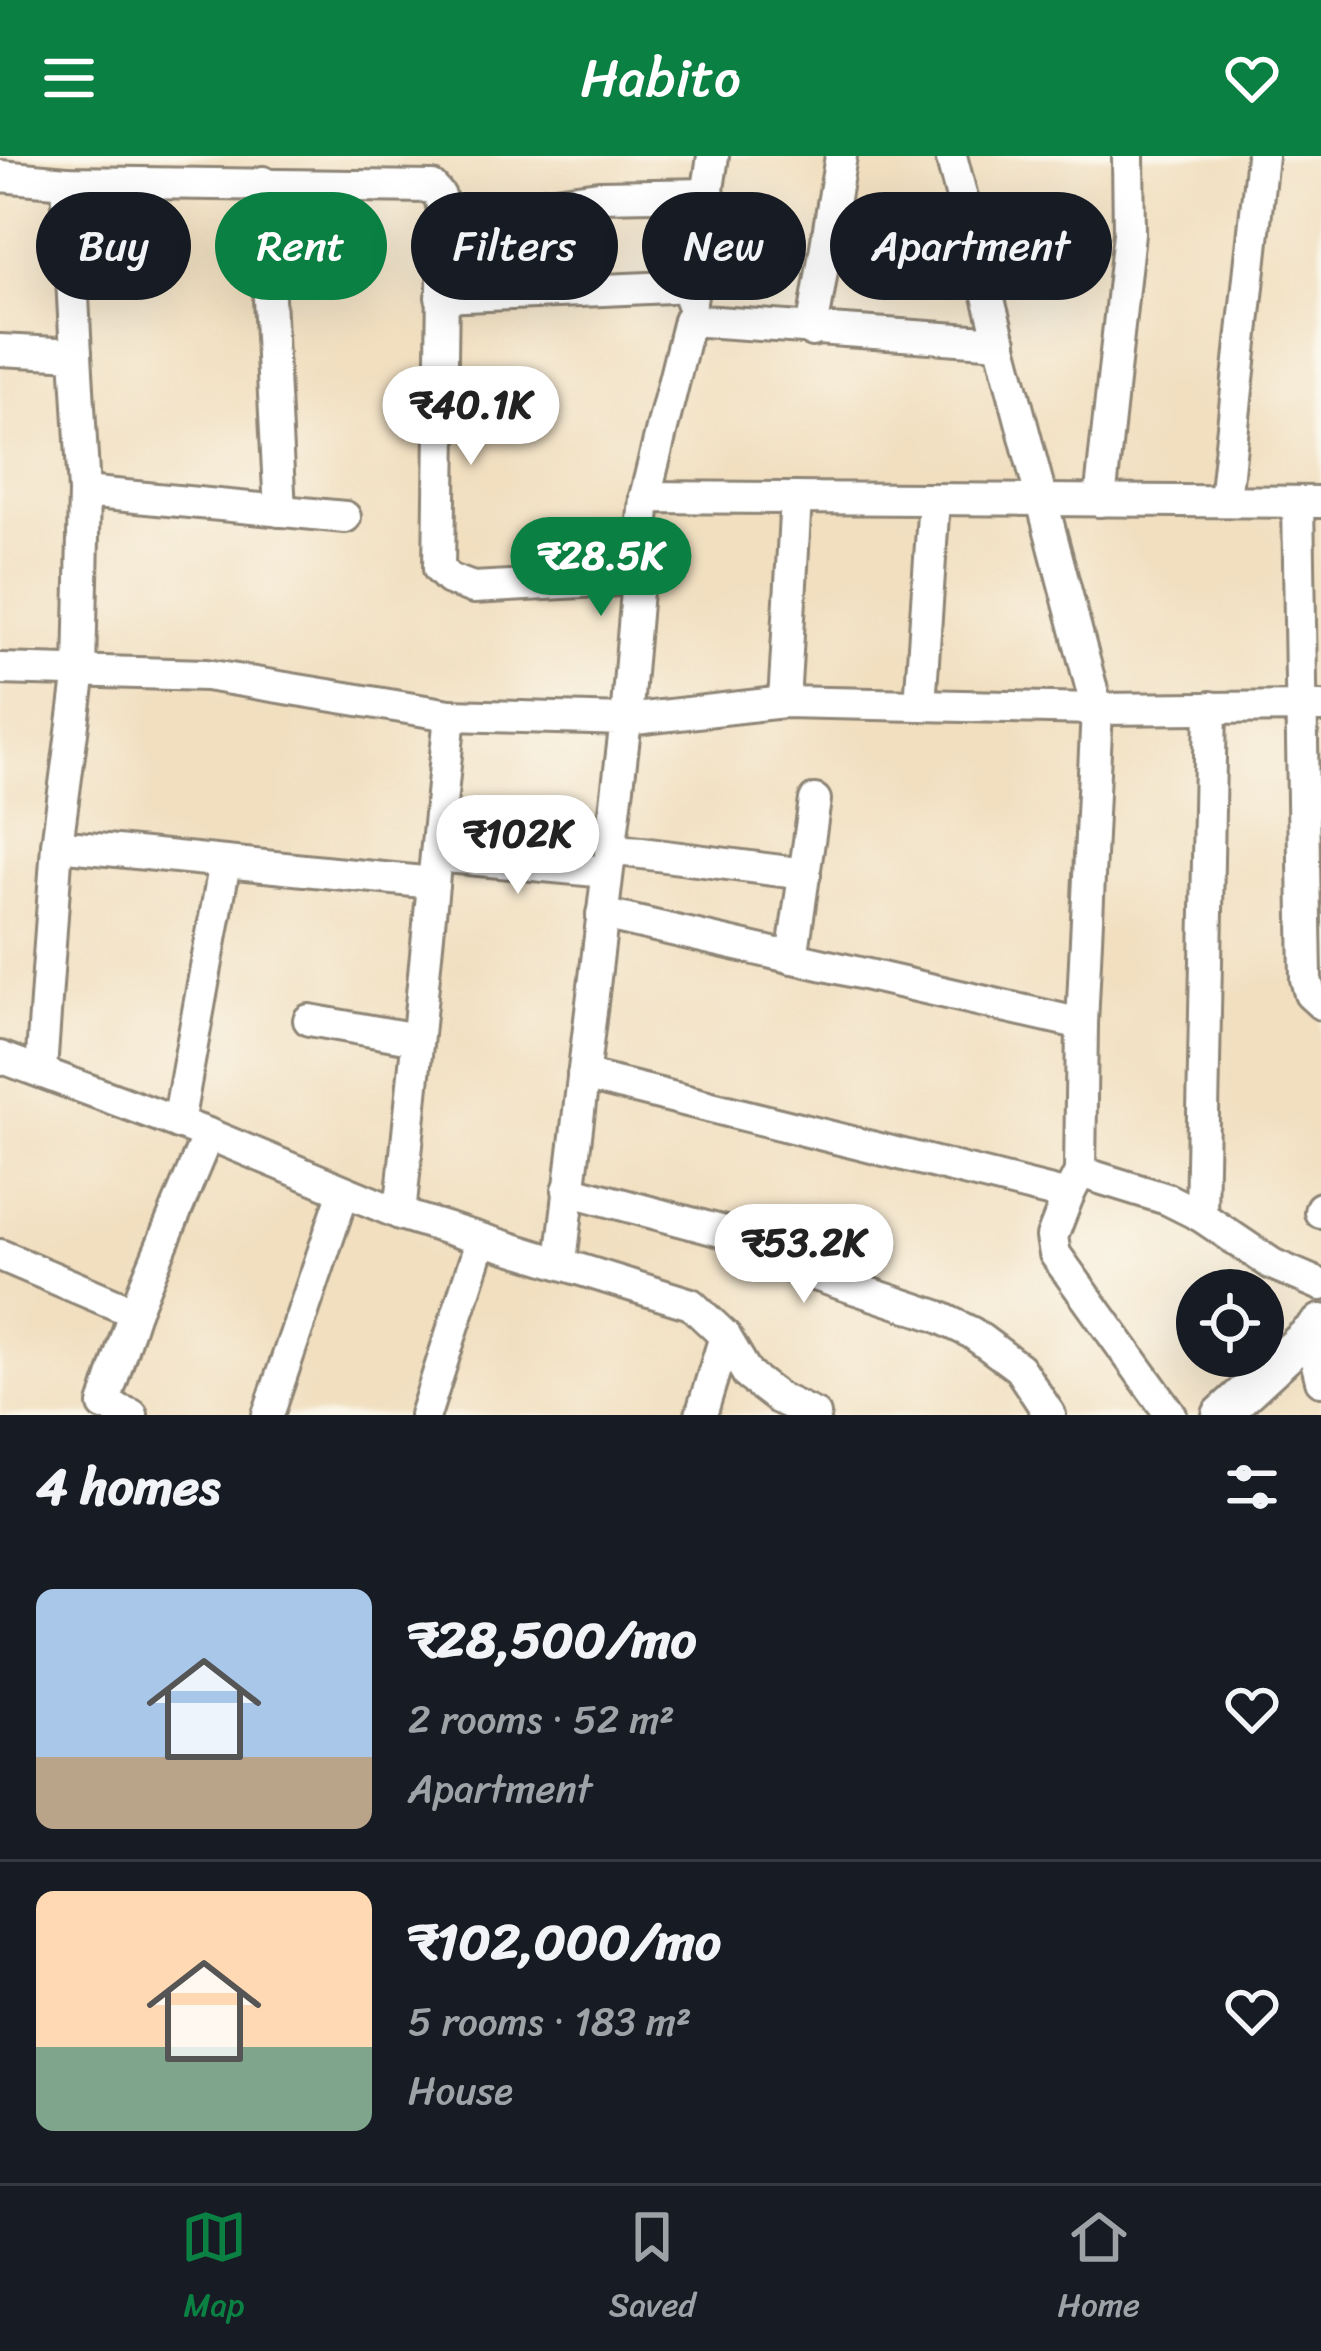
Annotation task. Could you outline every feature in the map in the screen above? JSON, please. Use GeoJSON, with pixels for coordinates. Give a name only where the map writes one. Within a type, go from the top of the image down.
{"type":"FeatureCollection","features":[{"type":"Feature","properties":{"kind":"street"},"geometry":{"type":"LineString","coordinates":[[709,192],[713,156]]}},
{"type":"Feature","properties":{"kind":"street"},"geometry":{"type":"LineString","coordinates":[[812,332],[841,156]]}},
{"type":"Feature","properties":{"kind":"street"},"geometry":{"type":"LineString","coordinates":[[951,156],[1097,709],[1074,1184],[1052,1237],[1054,1254],[1171,1415]]}},
{"type":"Feature","properties":{"kind":"street"},"geometry":{"type":"LineString","coordinates":[[1100,501],[1129,233],[1127,156]]}},
{"type":"Feature","properties":{"kind":"street"},"geometry":{"type":"LineString","coordinates":[[1225,501],[1262,156]]}},
{"type":"Feature","properties":{"kind":"street"},"geometry":{"type":"LineString","coordinates":[[0,176],[68,182],[432,187],[436,192]]}},
{"type":"Feature","properties":{"kind":"street"},"geometry":{"type":"LineString","coordinates":[[41,1070],[57,844],[80,671],[84,492],[68,182]]}},
{"type":"Feature","properties":{"kind":"street"},"geometry":{"type":"LineString","coordinates":[[263,182],[280,511]]}},
{"type":"Feature","properties":{"kind":"street"},"geometry":{"type":"LineString","coordinates":[[441,300],[439,568],[449,580],[473,588],[638,580]]}},
{"type":"Feature","properties":{"kind":"street"},"geometry":{"type":"LineString","coordinates":[[561,1261],[626,720],[645,497],[692,300]]}},
{"type":"Feature","properties":{"kind":"street"},"geometry":{"type":"LineString","coordinates":[[688,320],[1000,342]]}},
{"type":"Feature","properties":{"kind":"street"},"geometry":{"type":"LineString","coordinates":[[0,350],[76,354]]}},
{"type":"Feature","properties":{"kind":"street"},"geometry":{"type":"LineString","coordinates":[[84,492],[345,517]]}},
{"type":"Feature","properties":{"kind":"street"},"geometry":{"type":"LineString","coordinates":[[645,497],[1310,502],[1306,979],[1310,994],[1321,1004]]}},
{"type":"Feature","properties":{"kind":"street"},"geometry":{"type":"LineString","coordinates":[[784,702],[796,498]]}},
{"type":"Feature","properties":{"kind":"street"},"geometry":{"type":"LineString","coordinates":[[920,705],[934,500]]}},
{"type":"Feature","properties":{"kind":"street"},"geometry":{"type":"LineString","coordinates":[[0,669],[206,675],[450,715],[626,720],[784,702],[1310,708]]}},
{"type":"Feature","properties":{"kind":"street"},"geometry":{"type":"LineString","coordinates":[[1201,1216],[1211,707]]}},
{"type":"Feature","properties":{"kind":"street"},"geometry":{"type":"LineString","coordinates":[[400,1214],[450,715]]}},
{"type":"Feature","properties":{"kind":"street"},"geometry":{"type":"LineString","coordinates":[[792,958],[815,800]]}},
{"type":"Feature","properties":{"kind":"street"},"geometry":{"type":"LineString","coordinates":[[57,844],[225,862],[434,870],[609,861],[805,874]]}},
{"type":"Feature","properties":{"kind":"street"},"geometry":{"type":"LineString","coordinates":[[178,1123],[225,862]]}},
{"type":"Feature","properties":{"kind":"street"},"geometry":{"type":"LineString","coordinates":[[602,914],[1082,1024]]}},
{"type":"Feature","properties":{"kind":"street"},"geometry":{"type":"LineString","coordinates":[[309,1020],[417,1039]]}},
{"type":"Feature","properties":{"kind":"street"},"geometry":{"type":"LineString","coordinates":[[0,1057],[208,1134],[400,1214],[691,1304],[725,1336],[748,1375],[778,1398],[814,1415]]}},
{"type":"Feature","properties":{"kind":"street"},"geometry":{"type":"LineString","coordinates":[[583,1075],[1074,1184],[1167,1199],[1272,1264],[1321,1285]]}},
{"type":"Feature","properties":{"kind":"street"},"geometry":{"type":"LineString","coordinates":[[112,1412],[134,1312],[208,1134]]}},
{"type":"Feature","properties":{"kind":"street"},"geometry":{"type":"LineString","coordinates":[[568,1190],[728,1233],[767,1258],[938,1316],[972,1333],[1019,1368],[1050,1415]]}},
{"type":"Feature","properties":{"kind":"street"},"geometry":{"type":"LineString","coordinates":[[268,1415],[344,1191]]}},
{"type":"Feature","properties":{"kind":"street"},"geometry":{"type":"LineString","coordinates":[[425,1415],[481,1241]]}},
{"type":"Feature","properties":{"kind":"street"},"geometry":{"type":"LineString","coordinates":[[0,1255],[134,1312]]}},
{"type":"Feature","properties":{"kind":"street"},"geometry":{"type":"LineString","coordinates":[[1315,1329],[1321,1380]]}},
{"type":"Feature","properties":{"kind":"street"},"geometry":{"type":"LineString","coordinates":[[1221,1415],[1315,1329]]}},
{"type":"Feature","properties":{"kind":"street"},"geometry":{"type":"LineString","coordinates":[[701,1415],[725,1336]]}}]}
